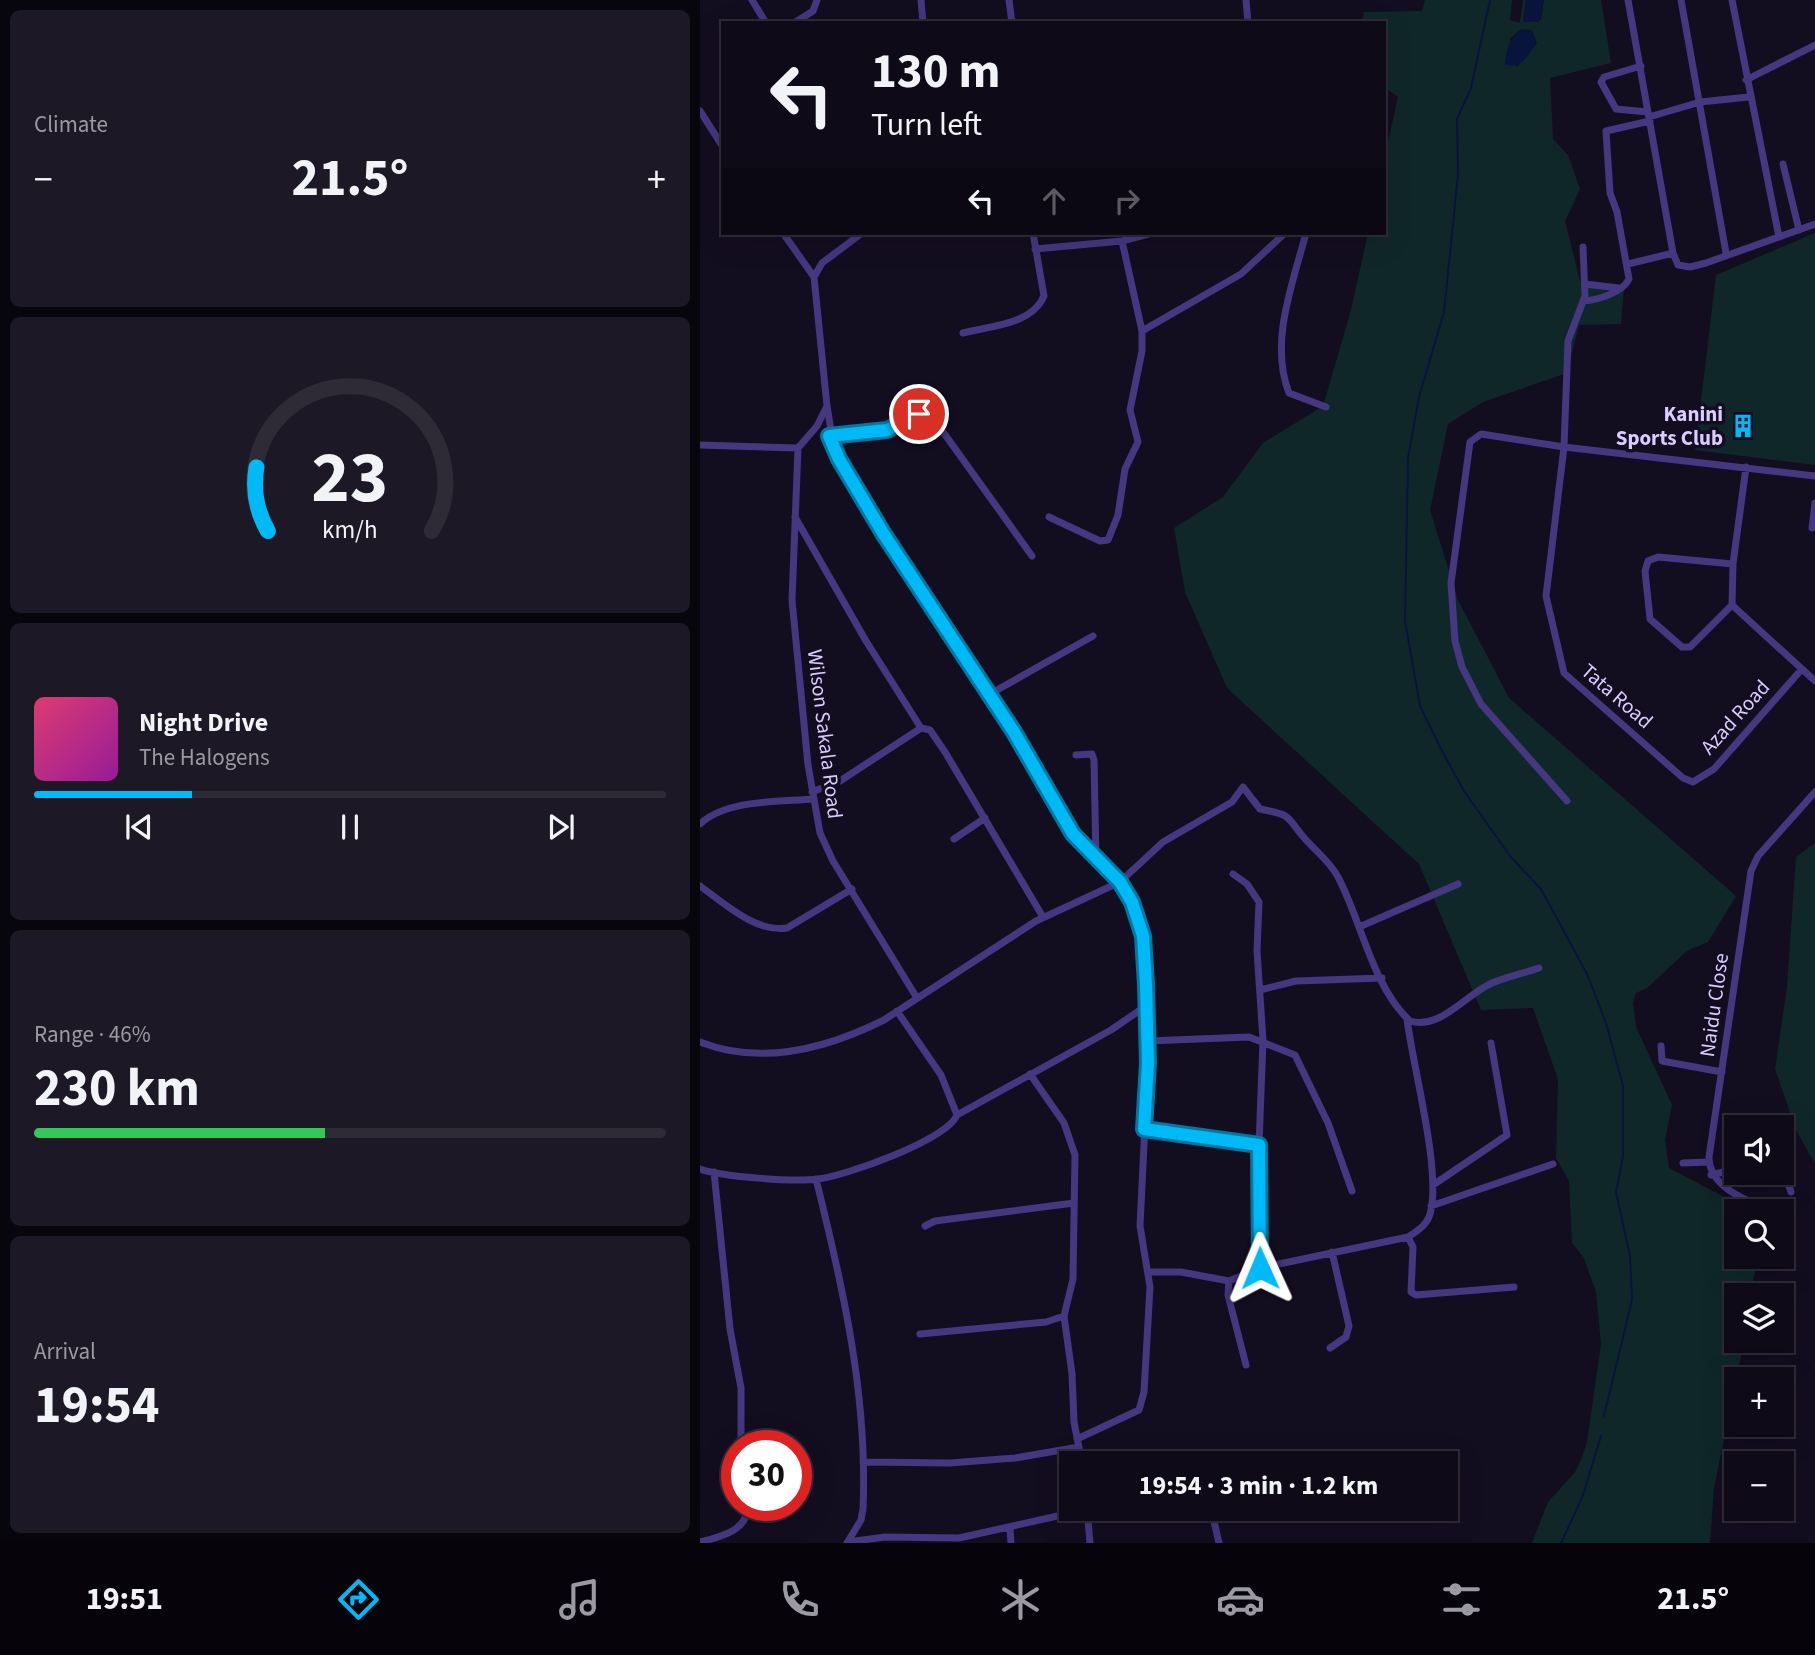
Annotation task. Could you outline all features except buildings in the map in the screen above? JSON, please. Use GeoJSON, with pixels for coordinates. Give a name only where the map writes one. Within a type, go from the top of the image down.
{"type":"FeatureCollection","features":[{"type":"Feature","properties":{"kind":"street"},"geometry":{"type":"LineString","coordinates":[[752,0],[765,21]]}},
{"type":"Feature","properties":{"kind":"street"},"geometry":{"type":"LineString","coordinates":[[797,21],[813,11],[817,0]]}},
{"type":"Feature","properties":{"kind":"street"},"geometry":{"type":"LineString","coordinates":[[922,0],[923,21]]}},
{"type":"Feature","properties":{"kind":"street"},"geometry":{"type":"LineString","coordinates":[[1009,0],[1012,21]]}},
{"type":"Feature","properties":{"kind":"street"},"geometry":{"type":"LineString","coordinates":[[1246,0],[1248,21]]}},
{"type":"Feature","properties":{"kind":"street"},"geometry":{"type":"LineString","coordinates":[[1628,0],[1672,253],[1678,265],[1690,267],[1815,224]]}},
{"type":"Feature","properties":{"kind":"street"},"geometry":{"type":"LineString","coordinates":[[1681,0],[1726,253]]}},
{"type":"Feature","properties":{"kind":"street"},"geometry":{"type":"LineString","coordinates":[[1732,0],[1749,97],[1779,237]]}},
{"type":"Feature","properties":{"kind":"street"},"geometry":{"type":"LineString","coordinates":[[1746,79],[1815,44]]}},
{"type":"Feature","properties":{"kind":"street"},"geometry":{"type":"LineString","coordinates":[[1641,66],[1604,77],[1601,82],[1616,109],[1649,117]]}},
{"type":"Feature","properties":{"kind":"street"},"geometry":{"type":"LineString","coordinates":[[1583,300],[1599,299],[1629,282],[1628,264],[1616,208],[1610,193],[1610,158],[1605,134],[1700,102],[1749,97]]}},
{"type":"Feature","properties":{"kind":"street"},"geometry":{"type":"LineString","coordinates":[[700,111],[721,144]]}},
{"type":"Feature","properties":{"kind":"street"},"geometry":{"type":"LineString","coordinates":[[1783,164],[1799,230]]}},
{"type":"Feature","properties":{"kind":"street"},"geometry":{"type":"LineString","coordinates":[[784,235],[814,276],[829,436],[839,459],[875,520],[1026,751],[1073,834],[1120,882],[1140,922],[1146,1006],[1140,1226],[1149,1272],[1143,1405],[1134,1413],[1078,1443],[1016,1458],[950,1464],[863,1462]]}},
{"type":"Feature","properties":{"kind":"street"},"geometry":{"type":"LineString","coordinates":[[814,276],[822,263],[859,235]]}},
{"type":"Feature","properties":{"kind":"street"},"geometry":{"type":"LineString","coordinates":[[963,332],[1015,320],[1040,305],[1043,287],[1033,235]]}},
{"type":"Feature","properties":{"kind":"street"},"geometry":{"type":"LineString","coordinates":[[1099,235],[1100,242]]}},
{"type":"Feature","properties":{"kind":"street"},"geometry":{"type":"LineString","coordinates":[[1035,249],[1122,241],[1144,235]]}},
{"type":"Feature","properties":{"kind":"street"},"geometry":{"type":"LineString","coordinates":[[1142,331],[1241,274],[1284,235]]}},
{"type":"Feature","properties":{"kind":"street"},"geometry":{"type":"LineString","coordinates":[[1305,235],[1282,328],[1282,354],[1289,393],[1326,407]]}},
{"type":"Feature","properties":{"kind":"street"},"geometry":{"type":"LineString","coordinates":[[1049,517],[1100,541],[1109,538],[1118,515],[1125,468],[1138,442],[1130,411],[1142,357],[1142,331],[1122,241]]}},
{"type":"Feature","properties":{"kind":"street","name":"Tata Road"},"geometry":{"type":"LineString","coordinates":[[1583,247],[1585,284],[1583,300],[1568,341],[1564,447],[1546,596],[1562,668],[1683,778],[1693,782]]}},
{"type":"Feature","properties":{"kind":"street"},"geometry":{"type":"LineString","coordinates":[[1628,264],[1672,253]]}},
{"type":"Feature","properties":{"kind":"street"},"geometry":{"type":"LineString","coordinates":[[1585,284],[1620,288]]}},
{"type":"Feature","properties":{"kind":"street"},"geometry":{"type":"LineString","coordinates":[[700,445],[798,449],[817,426],[827,406]]}},
{"type":"Feature","properties":{"kind":"street"},"geometry":{"type":"LineString","coordinates":[[829,436],[887,430],[919,414],[932,415],[1032,556]]}},
{"type":"Feature","properties":{"kind":"street"},"geometry":{"type":"LineString","coordinates":[[1567,801],[1481,704],[1462,667],[1451,611],[1452,571],[1470,442],[1480,434],[1564,447],[1815,476]]}},
{"type":"Feature","properties":{"kind":"street","name":"Wilson Sakala Road"},"geometry":{"type":"LineString","coordinates":[[798,449],[792,600],[813,796],[820,833],[917,998]]}},
{"type":"Feature","properties":{"kind":"street"},"geometry":{"type":"LineString","coordinates":[[1733,564],[1658,557],[1648,561],[1645,571],[1650,620],[1682,647],[1690,647],[1732,605],[1733,564],[1746,467]]}},
{"type":"Feature","properties":{"kind":"street"},"geometry":{"type":"LineString","coordinates":[[1812,528],[1815,503]]}},
{"type":"Feature","properties":{"kind":"street"},"geometry":{"type":"LineString","coordinates":[[795,517],[866,641],[922,728],[930,730],[1043,917]]}},
{"type":"Feature","properties":{"kind":"street"},"geometry":{"type":"LineString","coordinates":[[1732,605],[1815,681]]}},
{"type":"Feature","properties":{"kind":"street"},"geometry":{"type":"LineString","coordinates":[[988,695],[1093,636]]}},
{"type":"Feature","properties":{"kind":"street","name":"Azad Road"},"geometry":{"type":"LineString","coordinates":[[1693,782],[1698,782],[1713,769],[1801,670]]}},
{"type":"Feature","properties":{"kind":"street"},"geometry":{"type":"LineString","coordinates":[[700,824],[710,816],[747,805],[813,796],[922,728]]}},
{"type":"Feature","properties":{"kind":"street"},"geometry":{"type":"LineString","coordinates":[[1076,755],[1092,754],[1094,760],[1097,860]]}},
{"type":"Feature","properties":{"kind":"street"},"geometry":{"type":"LineString","coordinates":[[700,1042],[729,1050],[764,1054],[791,1052],[862,1031],[1043,917],[1120,882],[1163,842],[1232,802],[1242,787],[1260,809],[1277,810],[1288,816],[1336,873],[1382,978],[1407,1019],[1433,1185],[1431,1206],[1426,1224],[1408,1237],[1260,1268],[1229,1281],[1181,1272],[1149,1272]]}},
{"type":"Feature","properties":{"kind":"street","name":"Naidu Close"},"geometry":{"type":"LineString","coordinates":[[1711,1175],[1708,1162],[1754,864],[1815,792]]}},
{"type":"Feature","properties":{"kind":"street"},"geometry":{"type":"LineString","coordinates":[[954,839],[985,818]]}},
{"type":"Feature","properties":{"kind":"street"},"geometry":{"type":"LineString","coordinates":[[1233,873],[1247,884],[1259,902],[1257,951],[1263,1040],[1259,1145],[1260,1268]]}},
{"type":"Feature","properties":{"kind":"street"},"geometry":{"type":"LineString","coordinates":[[1359,927],[1458,884]]}},
{"type":"Feature","properties":{"kind":"street"},"geometry":{"type":"LineString","coordinates":[[700,886],[757,924],[776,930],[786,928],[852,889]]}},
{"type":"Feature","properties":{"kind":"street"},"geometry":{"type":"LineString","coordinates":[[1407,1019],[1414,1023],[1445,1015],[1490,984],[1539,968]]}},
{"type":"Feature","properties":{"kind":"street"},"geometry":{"type":"LineString","coordinates":[[1260,990],[1296,981],[1382,978]]}},
{"type":"Feature","properties":{"kind":"street"},"geometry":{"type":"LineString","coordinates":[[957,1115],[1146,1006]]}},
{"type":"Feature","properties":{"kind":"street"},"geometry":{"type":"LineString","coordinates":[[701,1172],[816,1180],[909,1148],[955,1121],[957,1115],[941,1074],[897,1011]]}},
{"type":"Feature","properties":{"kind":"street"},"geometry":{"type":"LineString","coordinates":[[1147,1041],[1237,1037],[1263,1040],[1295,1055],[1328,1123],[1352,1191]]}},
{"type":"Feature","properties":{"kind":"street"},"geometry":{"type":"LineString","coordinates":[[1433,1185],[1507,1135],[1491,1043]]}},
{"type":"Feature","properties":{"kind":"street"},"geometry":{"type":"LineString","coordinates":[[1661,1046],[1662,1061],[1722,1072]]}},
{"type":"Feature","properties":{"kind":"street"},"geometry":{"type":"LineString","coordinates":[[1030,1074],[1063,1123],[1073,1144],[1077,1167],[1073,1279],[1064,1315],[1080,1451]]}},
{"type":"Feature","properties":{"kind":"street"},"geometry":{"type":"LineString","coordinates":[[1144,1129],[1259,1145]]}},
{"type":"Feature","properties":{"kind":"street"},"geometry":{"type":"LineString","coordinates":[[1683,1163],[1708,1162]]}},
{"type":"Feature","properties":{"kind":"street"},"geometry":{"type":"LineString","coordinates":[[1431,1206],[1553,1164]]}},
{"type":"Feature","properties":{"kind":"street"},"geometry":{"type":"LineString","coordinates":[[713,1172],[730,1329],[741,1388],[741,1430]]}},
{"type":"Feature","properties":{"kind":"street"},"geometry":{"type":"LineString","coordinates":[[1711,1175],[1724,1172]]}},
{"type":"Feature","properties":{"kind":"street"},"geometry":{"type":"LineString","coordinates":[[1711,1175],[1747,1199]]}},
{"type":"Feature","properties":{"kind":"street"},"geometry":{"type":"LineString","coordinates":[[816,1180],[846,1302],[863,1462],[861,1520],[848,1543]]}},
{"type":"Feature","properties":{"kind":"street"},"geometry":{"type":"LineString","coordinates":[[1789,1185],[1791,1192]]}},
{"type":"Feature","properties":{"kind":"street"},"geometry":{"type":"LineString","coordinates":[[925,1226],[935,1221],[1074,1203]]}},
{"type":"Feature","properties":{"kind":"street"},"geometry":{"type":"LineString","coordinates":[[1408,1237],[1413,1247],[1411,1292],[1416,1295],[1514,1287]]}},
{"type":"Feature","properties":{"kind":"street"},"geometry":{"type":"LineString","coordinates":[[1330,1348],[1346,1337],[1349,1326],[1332,1252]]}},
{"type":"Feature","properties":{"kind":"street"},"geometry":{"type":"LineString","coordinates":[[1229,1281],[1228,1294],[1245,1365]]}},
{"type":"Feature","properties":{"kind":"street"},"geometry":{"type":"LineString","coordinates":[[920,1334],[1045,1322],[1064,1315]]}},
{"type":"Feature","properties":{"kind":"street"},"geometry":{"type":"LineString","coordinates":[[848,1543],[886,1537],[938,1541],[1010,1529],[1059,1515]]}},
{"type":"Feature","properties":{"kind":"street"},"geometry":{"type":"LineString","coordinates":[[700,1542],[715,1541],[740,1526],[743,1521]]}},
{"type":"Feature","properties":{"kind":"street"},"geometry":{"type":"LineString","coordinates":[[1088,1521],[1090,1543]]}},
{"type":"Feature","properties":{"kind":"street"},"geometry":{"type":"LineString","coordinates":[[1214,1521],[1219,1543]]}},
{"type":"Feature","properties":{"kind":"street"},"geometry":{"type":"LineString","coordinates":[[1010,1529],[1011,1543]]}},
{"type":"Feature","properties":{"kind":"green space"},"geometry":{"type":"Polygon","coordinates":[[[1425,0],[1512,0],[1510,20],[1520,23],[1523,0],[1526,0],[1523,21],[1526,22],[1541,20],[1544,0],[1601,0],[1611,63],[1550,78],[1553,139],[1568,155],[1580,189],[1565,221],[1580,281],[1624,286],[1621,324],[1579,325],[1567,373],[1483,402],[1448,424],[1430,510],[1458,600],[1509,698],[1736,896],[1708,942],[1687,951],[1647,988],[1636,993],[1633,1003],[1636,1027],[1672,1105],[1665,1140],[1669,1168],[1728,1199],[1724,1199],[1724,1269],[1755,1269],[1753,1283],[1724,1283],[1724,1353],[1742,1353],[1739,1367],[1724,1367],[1724,1437],[1714,1488],[1710,1543],[1532,1543],[1548,1502],[1575,1472],[1581,1460],[1587,1442],[1601,1344],[1596,1292],[1584,1258],[1572,1243],[1569,1181],[1556,1158],[1558,1079],[1533,1008],[1481,1010],[1419,864],[1227,688],[1185,592],[1174,528],[1223,497],[1263,443],[1323,406],[1350,314],[1368,235],[1386,235],[1386,150],[1398,97],[1386,88],[1386,21],[1362,21],[1364,12],[1422,11],[1425,0]],[[1521,29],[1510,39],[1517,67],[1537,43],[1521,29]]]}},
{"type":"Feature","properties":{"kind":"green space"},"geometry":{"type":"Polygon","coordinates":[[[1815,233],[1815,465],[1695,450],[1716,275],[1815,233]]]}},
{"type":"Feature","properties":{"kind":"green space"},"geometry":{"type":"Polygon","coordinates":[[[1815,843],[1815,1164],[1796,1130],[1794,1115],[1791,1115],[1775,1069],[1787,987],[1796,857],[1815,843]]]}},
{"type":"Feature","properties":{"kind":"water"},"geometry":{"type":"Polygon","coordinates":[[[1526,0],[1544,0],[1539,22],[1524,22],[1526,0]]]}},
{"type":"Feature","properties":{"kind":"water"},"geometry":{"type":"Polygon","coordinates":[[[1521,29],[1532,30],[1537,43],[1520,64],[1505,64],[1509,45],[1521,29]]]}},
{"type":"Feature","properties":{"kind":"waterway"},"geometry":{"type":"LineString","coordinates":[[1490,0],[1471,88],[1457,119],[1458,174],[1444,312],[1419,397],[1408,458],[1405,621],[1420,706],[1464,791],[1510,856],[1541,889],[1587,974],[1606,1023],[1623,1086],[1623,1156],[1616,1192],[1630,1256],[1632,1300],[1604,1416]]}},
{"type":"Feature","properties":{"kind":"waterway"},"geometry":{"type":"LineString","coordinates":[[1561,1543],[1582,1498],[1601,1436]]}},
{"type":"Feature","properties":{"kind":"place","name":"Kanini Sports Club"},"geometry":{"type":"Point","coordinates":[1743,426]}},
{"type":"Feature","properties":{"kind":"route"},"geometry":{"type":"LineString","coordinates":[[919,414],[895,428],[879,432],[829,436],[839,459],[883,533],[1032,760],[1073,834],[1120,882],[1132,902],[1143,936],[1146,985],[1148,1063],[1144,1129],[1206,1140],[1259,1145],[1260,1268]]}}]}
